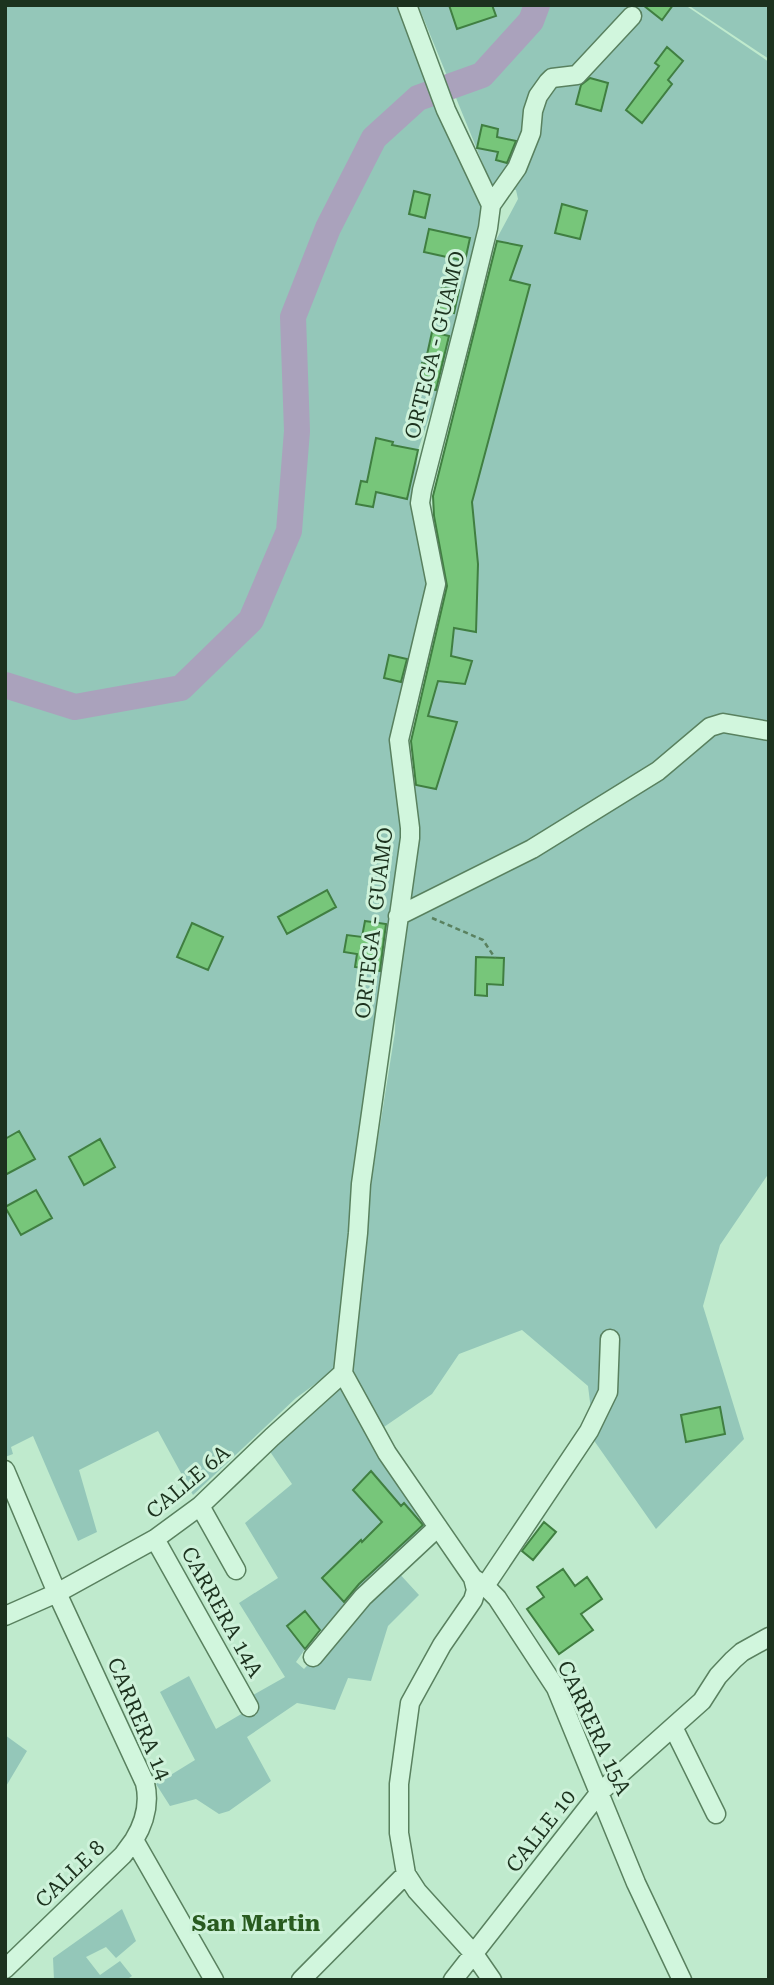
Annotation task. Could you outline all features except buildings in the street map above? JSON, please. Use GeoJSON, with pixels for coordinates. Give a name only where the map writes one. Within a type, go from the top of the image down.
{"type":"FeatureCollection","features":[{"type":"Feature","properties":{"kind":"street"},"geometry":{"type":"LineString","coordinates":[[407,5],[446,110],[491,205],[517,168],[531,133],[533,111],[538,96],[548,82],[552,78],[577,75],[632,16]]}},
{"type":"Feature","properties":{"kind":"street","name":"ORTEGA - GUAMO"},"geometry":{"type":"LineString","coordinates":[[343,1373],[361,1184],[405,912],[410,828],[398,740],[436,584],[420,503],[473,293],[491,205]]}},
{"type":"Feature","properties":{"kind":"street"},"geometry":{"type":"LineString","coordinates":[[405,912],[544,842],[658,771],[709,727],[723,723],[769,730]]}},
{"type":"Feature","properties":{"kind":"street"},"geometry":{"type":"LineString","coordinates":[[492,1980],[474,1954],[417,1891],[406,1874],[399,1833],[399,1784],[410,1703],[442,1644],[473,1600],[479,1582],[589,1431],[608,1392],[610,1339]]}},
{"type":"Feature","properties":{"kind":"street","name":"CALLE 6A"},"geometry":{"type":"LineString","coordinates":[[5,1616],[57,1593],[155,1539],[200,1506],[343,1373]]}},
{"type":"Feature","properties":{"kind":"street","name":"CARRERA 15A"},"geometry":{"type":"LineString","coordinates":[[343,1373],[387,1453],[479,1582],[497,1598],[556,1688],[636,1883],[682,1980]]}},
{"type":"Feature","properties":{"kind":"street","name":"CARRERA 14"},"geometry":{"type":"LineString","coordinates":[[5,1470],[57,1593],[145,1783],[148,1797],[146,1814],[134,1840]]}},
{"type":"Feature","properties":{"kind":"street"},"geometry":{"type":"LineString","coordinates":[[200,1506],[236,1570]]}},
{"type":"Feature","properties":{"kind":"street"},"geometry":{"type":"LineString","coordinates":[[313,1657],[363,1597],[438,1527]]}},
{"type":"Feature","properties":{"kind":"street","name":"CARRERA 14A"},"geometry":{"type":"LineString","coordinates":[[155,1539],[249,1707]]}},
{"type":"Feature","properties":{"kind":"street","name":"CALLE 10"},"geometry":{"type":"LineString","coordinates":[[453,1980],[600,1792],[702,1701],[718,1676],[741,1652],[769,1637]]}},
{"type":"Feature","properties":{"kind":"street"},"geometry":{"type":"LineString","coordinates":[[673,1727],[716,1814]]}},
{"type":"Feature","properties":{"kind":"street"},"geometry":{"type":"LineString","coordinates":[[134,1840],[214,1980]]}},
{"type":"Feature","properties":{"kind":"street","name":"CALLE 8"},"geometry":{"type":"LineString","coordinates":[[5,1969],[122,1855],[134,1840]]}},
{"type":"Feature","properties":{"kind":"street"},"geometry":{"type":"LineString","coordinates":[[301,1980],[406,1874]]}},
{"type":"Feature","properties":{"kind":"path"},"geometry":{"type":"LineString","coordinates":[[405,912],[483,940],[495,958]]}},
{"type":"Feature","properties":{"kind":"shaded area"},"geometry":{"type":"Polygon","coordinates":[[[5,5],[399,5],[483,205],[442,379],[418,450],[414,501],[429,571],[426,598],[402,695],[405,837],[337,1368],[296,1398],[193,1495],[158,1431],[79,1470],[97,1532],[78,1541],[33,1436],[11,1447],[13,1454],[5,1457],[5,5]]]}},
{"type":"Feature","properties":{"kind":"shaded area"},"geometry":{"type":"Polygon","coordinates":[[[418,5],[685,5],[769,62],[769,1173],[720,1245],[703,1306],[744,1439],[656,1529],[595,1442],[588,1386],[522,1330],[459,1354],[432,1394],[381,1429],[352,1370],[365,1220],[395,1032],[397,964],[406,907],[412,784],[436,789],[457,722],[428,716],[438,681],[465,684],[472,661],[451,656],[472,502],[530,286],[510,280],[522,246],[496,240],[518,199],[516,190],[492,186],[418,5]]]}},
{"type":"Feature","properties":{"kind":"shaded area"},"geometry":{"type":"Polygon","coordinates":[[[688,5],[769,5],[769,59],[688,5]]]}},
{"type":"Feature","properties":{"kind":"shaded area"},"geometry":{"type":"Polygon","coordinates":[[[342,1382],[424,1527],[345,1602],[324,1635],[305,1611],[287,1625],[305,1649],[296,1662],[304,1669],[396,1570],[419,1595],[388,1626],[371,1681],[348,1678],[335,1710],[297,1703],[247,1737],[271,1781],[229,1811],[219,1814],[196,1799],[170,1806],[156,1784],[195,1760],[160,1692],[189,1676],[216,1729],[258,1704],[253,1695],[285,1677],[239,1603],[278,1578],[245,1523],[292,1484],[269,1450],[342,1382]]]}},
{"type":"Feature","properties":{"kind":"shaded area"},"geometry":{"type":"Polygon","coordinates":[[[5,1735],[27,1751],[5,1788],[5,1735]]]}},
{"type":"Feature","properties":{"kind":"shaded area"},"geometry":{"type":"Polygon","coordinates":[[[122,1909],[136,1941],[116,1958],[106,1947],[86,1957],[100,1975],[120,1961],[132,1976],[126,1980],[54,1980],[53,1958],[122,1909]]]}},
{"type":"Feature","properties":{"kind":"waterway"},"geometry":{"type":"LineString","coordinates":[[5,685],[75,707],[181,688],[251,620],[289,531],[297,431],[293,317],[328,228],[374,138],[418,98],[482,75],[531,21],[537,5]]}},
{"type":"Feature","properties":{"kind":"district","name":"San Martin"},"geometry":{"type":"Point","coordinates":[256,1923]}}]}
